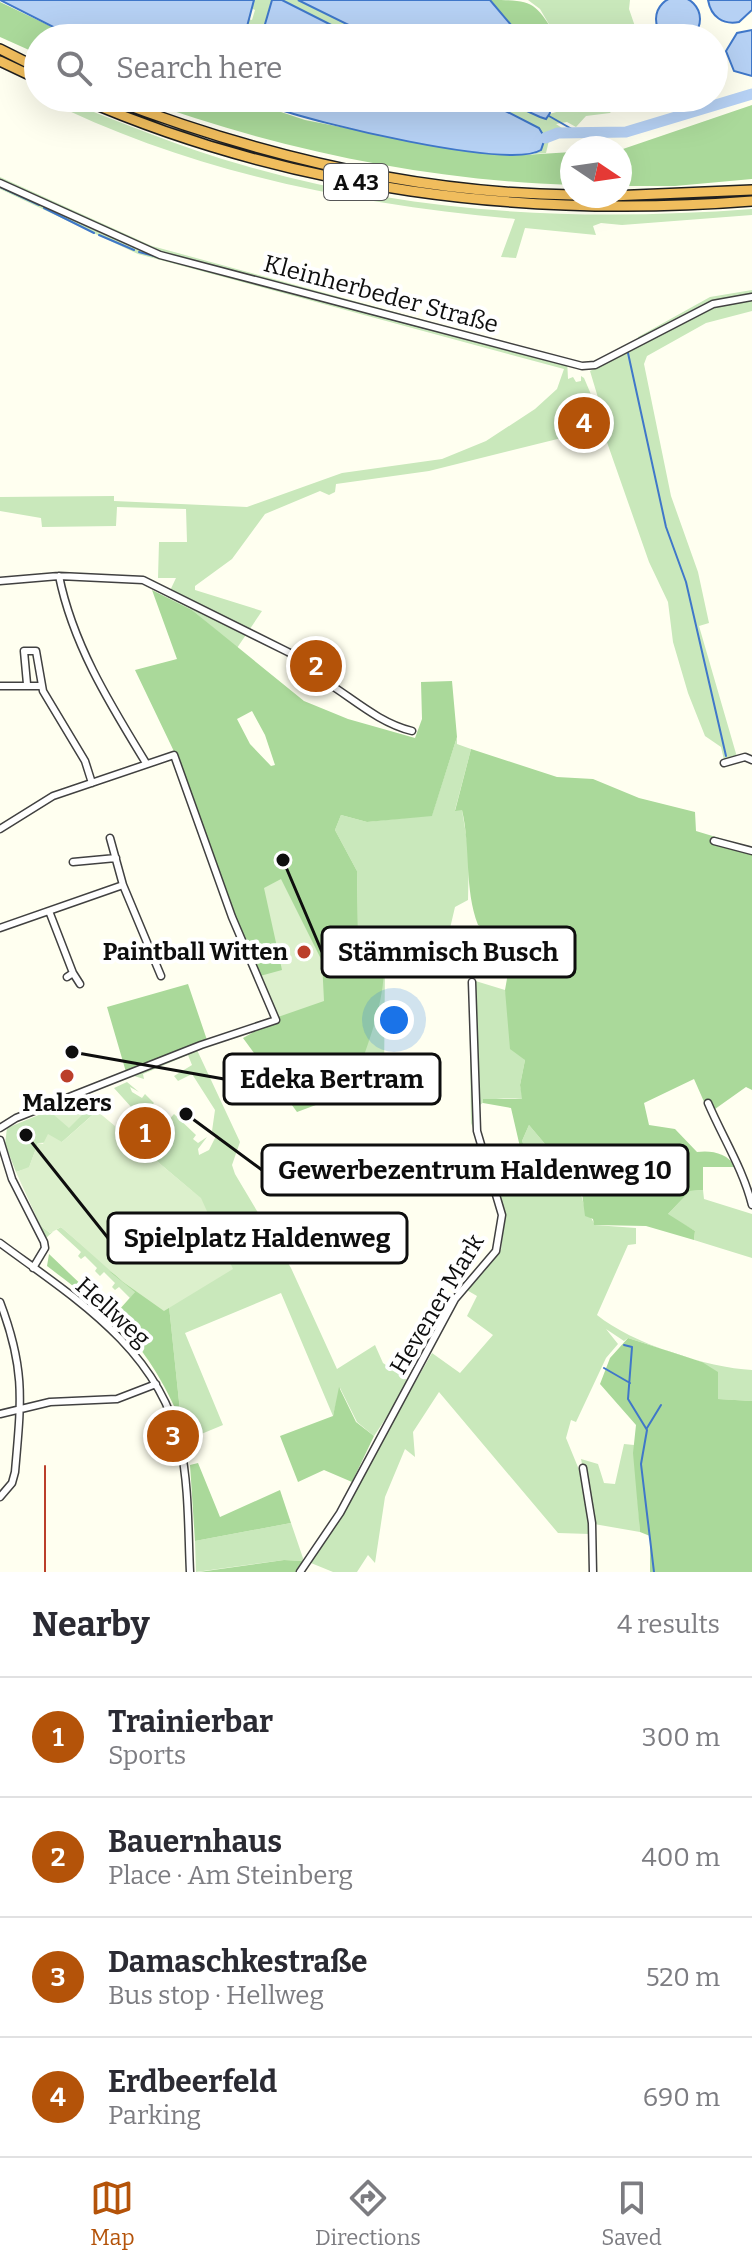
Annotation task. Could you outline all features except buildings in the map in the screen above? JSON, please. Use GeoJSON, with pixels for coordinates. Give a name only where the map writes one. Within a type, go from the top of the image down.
{"type":"FeatureCollection","features":[{"type":"Feature","properties":{"kind":"highway"},"geometry":{"type":"LineString","coordinates":[[0,49],[24,61]]}},
{"type":"Feature","properties":{"kind":"highway"},"geometry":{"type":"LineString","coordinates":[[0,61],[24,72]]}},
{"type":"Feature","properties":{"kind":"highway","name":"A 43"},"geometry":{"type":"LineString","coordinates":[[118,112],[273,164],[403,190],[496,202],[607,207],[752,201]]}},
{"type":"Feature","properties":{"kind":"highway","name":"A 43"},"geometry":{"type":"LineString","coordinates":[[149,112],[235,142],[339,168],[473,189],[560,194]]}},
{"type":"Feature","properties":{"kind":"highway"},"geometry":{"type":"LineString","coordinates":[[632,195],[752,190]]}},
{"type":"Feature","properties":{"kind":"street","name":"Kleinherbeder Straße"},"geometry":{"type":"LineString","coordinates":[[0,183],[160,255],[582,366],[595,365],[713,304],[752,297]]}},
{"type":"Feature","properties":{"kind":"street"},"geometry":{"type":"LineString","coordinates":[[0,581],[59,576],[143,580],[288,652],[302,660],[300,666],[367,708],[384,723],[412,731]]}},
{"type":"Feature","properties":{"kind":"street"},"geometry":{"type":"LineString","coordinates":[[59,576],[69,614],[102,693],[146,763]]}},
{"type":"Feature","properties":{"kind":"street"},"geometry":{"type":"LineString","coordinates":[[27,684],[24,651],[36,651],[41,686],[85,761],[92,783]]}},
{"type":"Feature","properties":{"kind":"street"},"geometry":{"type":"LineString","coordinates":[[0,686],[41,686]]}},
{"type":"Feature","properties":{"kind":"street"},"geometry":{"type":"LineString","coordinates":[[0,829],[53,796],[174,755],[232,917],[276,1020],[201,1045],[16,1118],[0,1128]]}},
{"type":"Feature","properties":{"kind":"street"},"geometry":{"type":"LineString","coordinates":[[724,763],[745,757],[752,760]]}},
{"type":"Feature","properties":{"kind":"street"},"geometry":{"type":"LineString","coordinates":[[110,838],[123,885],[161,976]]}},
{"type":"Feature","properties":{"kind":"street"},"geometry":{"type":"LineString","coordinates":[[714,841],[752,851]]}},
{"type":"Feature","properties":{"kind":"street"},"geometry":{"type":"LineString","coordinates":[[73,862],[116,858]]}},
{"type":"Feature","properties":{"kind":"street"},"geometry":{"type":"LineString","coordinates":[[0,928],[123,885]]}},
{"type":"Feature","properties":{"kind":"street"},"geometry":{"type":"LineString","coordinates":[[49,911],[70,975],[80,984]]}},
{"type":"Feature","properties":{"kind":"street","name":"Hevener Mark"},"geometry":{"type":"LineString","coordinates":[[300,1572],[340,1513],[455,1299],[496,1251],[502,1215],[477,1131],[472,982]]}},
{"type":"Feature","properties":{"kind":"street"},"geometry":{"type":"LineString","coordinates":[[708,1103],[728,1149],[746,1178],[752,1205]]}},
{"type":"Feature","properties":{"kind":"street"},"geometry":{"type":"LineString","coordinates":[[0,1140],[12,1179],[44,1242],[45,1248],[33,1268]]}},
{"type":"Feature","properties":{"kind":"street","name":"Hellweg"},"geometry":{"type":"LineString","coordinates":[[0,1243],[111,1328],[141,1360],[156,1384],[180,1443],[190,1572]]}},
{"type":"Feature","properties":{"kind":"street"},"geometry":{"type":"LineString","coordinates":[[0,1302],[19,1360],[20,1407],[14,1479],[0,1497]]}},
{"type":"Feature","properties":{"kind":"street"},"geometry":{"type":"LineString","coordinates":[[0,1414],[20,1407],[61,1401],[117,1399],[156,1384]]}},
{"type":"Feature","properties":{"kind":"street"},"geometry":{"type":"LineString","coordinates":[[583,1468],[592,1523],[593,1572]]}},
{"type":"Feature","properties":{"kind":"green space"},"geometry":{"type":"Polygon","coordinates":[[[254,0],[272,0],[265,24],[247,24],[255,10],[251,8],[254,0]]]}},
{"type":"Feature","properties":{"kind":"green space"},"geometry":{"type":"Polygon","coordinates":[[[282,0],[298,0],[348,24],[329,24],[282,0]]]}},
{"type":"Feature","properties":{"kind":"green space"},"geometry":{"type":"Polygon","coordinates":[[[490,0],[524,2],[537,10],[548,24],[510,24],[490,0]]]}},
{"type":"Feature","properties":{"kind":"green space"},"geometry":{"type":"Polygon","coordinates":[[[528,0],[630,0],[629,9],[634,24],[549,24],[540,9],[528,0]]]}},
{"type":"Feature","properties":{"kind":"green space"},"geometry":{"type":"Polygon","coordinates":[[[0,2],[46,24],[24,24],[24,48],[0,37],[0,2]]]}},
{"type":"Feature","properties":{"kind":"green space"},"geometry":{"type":"Polygon","coordinates":[[[752,105],[752,179],[675,186],[632,186],[632,146],[752,105]]]}},
{"type":"Feature","properties":{"kind":"green space"},"geometry":{"type":"Polygon","coordinates":[[[72,112],[94,112],[246,166],[372,195],[434,204],[560,214],[624,215],[752,209],[752,215],[622,225],[601,223],[593,226],[596,235],[525,228],[516,258],[501,257],[515,219],[393,204],[272,181],[155,146],[72,112]]]}},
{"type":"Feature","properties":{"kind":"green space"},"geometry":{"type":"Polygon","coordinates":[[[177,112],[281,112],[305,120],[438,146],[524,155],[560,153],[560,184],[405,169],[296,147],[177,112]]]}},
{"type":"Feature","properties":{"kind":"green space"},"geometry":{"type":"Polygon","coordinates":[[[503,112],[529,112],[540,117],[556,112],[611,112],[586,116],[576,127],[567,122],[556,124],[565,130],[551,132],[546,153],[534,154],[541,150],[545,138],[503,112]]]}},
{"type":"Feature","properties":{"kind":"green space"},"geometry":{"type":"Polygon","coordinates":[[[0,177],[152,246],[567,359],[568,379],[573,377],[576,382],[581,381],[581,376],[584,378],[599,413],[602,411],[590,371],[636,348],[638,337],[710,297],[752,290],[752,311],[706,323],[647,356],[644,364],[671,496],[698,572],[709,623],[699,626],[737,757],[724,760],[721,747],[705,736],[673,642],[668,602],[649,562],[602,428],[429,471],[336,484],[335,492],[329,495],[320,491],[265,514],[232,559],[195,586],[195,590],[262,611],[237,648],[192,610],[167,597],[176,578],[158,578],[159,542],[187,542],[186,509],[117,507],[116,526],[42,527],[41,518],[0,511],[0,497],[114,496],[114,501],[247,507],[342,473],[442,459],[486,441],[535,409],[557,389],[564,369],[138,254],[0,189],[0,177]]]}},
{"type":"Feature","properties":{"kind":"green space"},"geometry":{"type":"Polygon","coordinates":[[[152,590],[192,610],[304,701],[348,719],[415,738],[422,719],[421,682],[452,681],[457,737],[432,816],[367,822],[341,815],[335,830],[357,871],[358,934],[363,943],[383,952],[382,987],[374,1024],[351,1092],[297,1112],[243,1038],[277,1019],[224,893],[180,764],[135,670],[177,659],[152,590]],[[252,711],[237,719],[250,744],[271,766],[275,765],[265,735],[252,711]]]}},
{"type":"Feature","properties":{"kind":"green space"},"geometry":{"type":"Polygon","coordinates":[[[457,737],[457,744],[471,749],[455,810],[462,810],[469,853],[468,900],[455,907],[440,971],[385,965],[384,1081],[351,1092],[374,1023],[383,952],[363,943],[358,934],[357,871],[335,830],[341,815],[367,822],[432,815],[457,737]]]}},
{"type":"Feature","properties":{"kind":"green space"},"geometry":{"type":"Polygon","coordinates":[[[471,749],[557,777],[593,779],[639,798],[695,812],[696,831],[752,848],[752,1090],[746,1087],[715,1109],[705,1104],[694,1079],[644,1103],[649,1125],[675,1129],[697,1152],[719,1154],[728,1158],[735,1167],[703,1167],[703,1190],[690,1191],[668,1214],[695,1231],[694,1240],[646,1226],[594,1225],[593,1219],[585,1216],[582,1193],[570,1156],[550,1150],[529,1125],[522,1141],[530,1160],[523,1160],[511,1108],[483,1103],[483,1099],[522,1099],[520,1085],[525,1060],[510,1049],[505,990],[512,950],[506,939],[478,925],[471,897],[462,810],[455,811],[471,749]]]}},
{"type":"Feature","properties":{"kind":"green space"},"geometry":{"type":"Polygon","coordinates":[[[281,879],[322,961],[324,1001],[278,1017],[260,976],[282,970],[264,888],[281,879]]]}},
{"type":"Feature","properties":{"kind":"green space"},"geometry":{"type":"Polygon","coordinates":[[[469,979],[505,990],[525,1060],[520,1085],[523,1099],[489,1100],[481,1104],[477,1111],[484,1159],[471,1123],[469,979]]]}},
{"type":"Feature","properties":{"kind":"green space"},"geometry":{"type":"Polygon","coordinates":[[[188,984],[207,1040],[126,1072],[107,1007],[188,984]]]}},
{"type":"Feature","properties":{"kind":"green space"},"geometry":{"type":"Polygon","coordinates":[[[197,1050],[240,1142],[232,1165],[235,1174],[291,1268],[337,1369],[375,1345],[383,1363],[410,1382],[374,1436],[357,1422],[340,1388],[333,1416],[281,1293],[185,1333],[223,1425],[194,1437],[197,1448],[188,1451],[177,1412],[180,1411],[169,1306],[192,1191],[146,1152],[170,1126],[167,1122],[174,1114],[196,1135],[193,1139],[198,1143],[207,1137],[198,1149],[199,1155],[209,1150],[216,1136],[212,1131],[215,1110],[192,1074],[178,1081],[174,1076],[192,1065],[188,1055],[143,1074],[144,1079],[134,1076],[197,1050]]]}},
{"type":"Feature","properties":{"kind":"green space"},"geometry":{"type":"Polygon","coordinates":[[[127,1082],[139,1092],[130,1087],[132,1092],[142,1098],[145,1094],[154,1103],[141,1118],[114,1088],[127,1082]]]}},
{"type":"Feature","properties":{"kind":"green space"},"geometry":{"type":"Polygon","coordinates":[[[80,1098],[97,1111],[62,1142],[38,1143],[29,1168],[16,1172],[5,1144],[7,1128],[80,1098]]]}},
{"type":"Feature","properties":{"kind":"green space"},"geometry":{"type":"Polygon","coordinates":[[[84,1102],[90,1107],[69,1128],[54,1115],[55,1111],[84,1102]]]}},
{"type":"Feature","properties":{"kind":"green space"},"geometry":{"type":"Polygon","coordinates":[[[97,1111],[201,1198],[233,1269],[164,1311],[123,1282],[61,1227],[50,1233],[40,1225],[16,1172],[29,1167],[38,1143],[43,1144],[48,1134],[62,1142],[97,1111]]]}},
{"type":"Feature","properties":{"kind":"green space"},"geometry":{"type":"Polygon","coordinates":[[[529,1125],[550,1150],[570,1156],[584,1205],[595,1225],[636,1228],[636,1244],[628,1245],[597,1315],[629,1335],[664,1350],[628,1338],[624,1341],[606,1329],[618,1344],[606,1358],[576,1422],[571,1420],[566,1438],[582,1477],[590,1534],[558,1533],[439,1392],[413,1432],[415,1457],[405,1449],[385,1497],[375,1563],[368,1555],[357,1572],[333,1572],[311,1563],[432,1353],[460,1373],[493,1335],[467,1316],[477,1296],[466,1290],[495,1248],[501,1250],[505,1215],[485,1162],[529,1160],[522,1141],[529,1125]]]}},
{"type":"Feature","properties":{"kind":"green space"},"geometry":{"type":"Polygon","coordinates":[[[703,1190],[704,1199],[752,1214],[752,1258],[694,1240],[695,1231],[667,1215],[690,1191],[703,1190]]]}},
{"type":"Feature","properties":{"kind":"green space"},"geometry":{"type":"Polygon","coordinates":[[[40,1225],[50,1233],[54,1231],[46,1238],[40,1225]]]}},
{"type":"Feature","properties":{"kind":"green space"},"geometry":{"type":"Polygon","coordinates":[[[61,1227],[136,1291],[130,1298],[119,1287],[115,1290],[112,1287],[115,1283],[104,1272],[100,1276],[85,1256],[81,1259],[78,1256],[81,1252],[56,1229],[61,1227]]]}},
{"type":"Feature","properties":{"kind":"green space"},"geometry":{"type":"Polygon","coordinates":[[[49,1254],[89,1292],[119,1310],[135,1292],[109,1271],[169,1306],[180,1411],[177,1412],[138,1346],[107,1314],[47,1266],[49,1254]]]}},
{"type":"Feature","properties":{"kind":"green space"},"geometry":{"type":"Polygon","coordinates":[[[628,1338],[702,1362],[718,1372],[718,1399],[752,1401],[752,1572],[650,1572],[650,1536],[640,1532],[633,1453],[636,1425],[600,1384],[610,1358],[628,1338]]]}},
{"type":"Feature","properties":{"kind":"green space"},"geometry":{"type":"Polygon","coordinates":[[[695,1360],[752,1370],[752,1401],[717,1399],[702,1362],[695,1360]]]}},
{"type":"Feature","properties":{"kind":"green space"},"geometry":{"type":"Polygon","coordinates":[[[339,1387],[356,1422],[374,1436],[352,1482],[324,1470],[298,1482],[280,1436],[333,1416],[339,1387]]]}},
{"type":"Feature","properties":{"kind":"green space"},"geometry":{"type":"Polygon","coordinates":[[[624,1444],[634,1445],[640,1532],[594,1524],[581,1459],[598,1464],[604,1483],[615,1484],[624,1444]]]}},
{"type":"Feature","properties":{"kind":"green space"},"geometry":{"type":"Polygon","coordinates":[[[198,1463],[220,1517],[280,1490],[291,1523],[195,1541],[190,1465],[198,1463]]]}},
{"type":"Feature","properties":{"kind":"green space"},"geometry":{"type":"Polygon","coordinates":[[[291,1523],[304,1561],[284,1560],[196,1572],[195,1541],[291,1523]]]}},
{"type":"Feature","properties":{"kind":"green space"},"geometry":{"type":"Polygon","coordinates":[[[284,1560],[304,1561],[298,1572],[199,1572],[284,1560]]]}},
{"type":"Feature","properties":{"kind":"water"},"geometry":{"type":"Polygon","coordinates":[[[670,-1],[686,-1],[694,3],[699,24],[657,24],[662,3],[670,-1]]]}},
{"type":"Feature","properties":{"kind":"water"},"geometry":{"type":"Polygon","coordinates":[[[0,0],[254,0],[248,24],[47,24],[0,0]]]}},
{"type":"Feature","properties":{"kind":"water"},"geometry":{"type":"Polygon","coordinates":[[[272,0],[282,0],[329,24],[265,24],[272,0]]]}},
{"type":"Feature","properties":{"kind":"water"},"geometry":{"type":"Polygon","coordinates":[[[298,0],[490,0],[510,24],[347,24],[298,0]]]}},
{"type":"Feature","properties":{"kind":"water"},"geometry":{"type":"Polygon","coordinates":[[[708,0],[752,0],[752,10],[739,22],[728,22],[715,15],[708,0]]]}},
{"type":"Feature","properties":{"kind":"water"},"geometry":{"type":"Polygon","coordinates":[[[752,30],[752,76],[734,71],[728,56],[728,48],[737,33],[752,30]]]}},
{"type":"Feature","properties":{"kind":"water"},"geometry":{"type":"Polygon","coordinates":[[[288,112],[508,112],[539,128],[545,138],[541,150],[522,155],[491,154],[410,142],[288,112]]]}},
{"type":"Feature","properties":{"kind":"water"},"geometry":{"type":"Polygon","coordinates":[[[530,112],[550,112],[546,119],[530,112]]]}},
{"type":"Feature","properties":{"kind":"waterway"},"geometry":{"type":"LineString","coordinates":[[728,101],[752,94]]}},
{"type":"Feature","properties":{"kind":"waterway"},"geometry":{"type":"LineString","coordinates":[[545,138],[558,133],[626,132],[692,112]]}},
{"type":"Feature","properties":{"kind":"waterway"},"geometry":{"type":"LineString","coordinates":[[549,116],[577,132]]}},
{"type":"Feature","properties":{"kind":"waterway"},"geometry":{"type":"LineString","coordinates":[[0,187],[39,205]]}},
{"type":"Feature","properties":{"kind":"waterway"},"geometry":{"type":"LineString","coordinates":[[44,208],[94,233]]}},
{"type":"Feature","properties":{"kind":"waterway"},"geometry":{"type":"LineString","coordinates":[[99,235],[134,250]]}},
{"type":"Feature","properties":{"kind":"waterway"},"geometry":{"type":"LineString","coordinates":[[139,252],[429,329]]}},
{"type":"Feature","properties":{"kind":"waterway"},"geometry":{"type":"LineString","coordinates":[[628,353],[666,527],[686,582],[726,756]]}},
{"type":"Feature","properties":{"kind":"waterway"},"geometry":{"type":"LineString","coordinates":[[624,1345],[632,1347],[628,1399],[647,1430],[641,1464],[654,1572]]}},
{"type":"Feature","properties":{"kind":"waterway"},"geometry":{"type":"LineString","coordinates":[[604,1368],[630,1383]]}},
{"type":"Feature","properties":{"kind":"waterway"},"geometry":{"type":"LineString","coordinates":[[647,1428],[661,1405]]}},
{"type":"Feature","properties":{"kind":"railway"},"geometry":{"type":"LineString","coordinates":[[45,1466],[45,1572]]}},
{"type":"Feature","properties":{"kind":"place","name":"Erdbeerfeld"},"geometry":{"type":"Point","coordinates":[584,423]}},
{"type":"Feature","properties":{"kind":"place","name":"Bauernhaus"},"geometry":{"type":"Point","coordinates":[316,666]}},
{"type":"Feature","properties":{"kind":"place","name":"Stämmisch Busch"},"geometry":{"type":"Point","coordinates":[283,860]}},
{"type":"Feature","properties":{"kind":"place","name":"Paintball Witten"},"geometry":{"type":"Point","coordinates":[304,952]}},
{"type":"Feature","properties":{"kind":"place","name":"Edeka Bertram"},"geometry":{"type":"Point","coordinates":[72,1052]}},
{"type":"Feature","properties":{"kind":"place","name":"Malzers"},"geometry":{"type":"Point","coordinates":[67,1076]}},
{"type":"Feature","properties":{"kind":"place","name":"Gewerbezentrum Haldenweg 10"},"geometry":{"type":"Point","coordinates":[186,1114]}},
{"type":"Feature","properties":{"kind":"place","name":"Trainierbar"},"geometry":{"type":"Point","coordinates":[145,1133]}},
{"type":"Feature","properties":{"kind":"place","name":"Spielplatz Haldenweg"},"geometry":{"type":"Point","coordinates":[26,1135]}},
{"type":"Feature","properties":{"kind":"place","name":"Damaschkestraße"},"geometry":{"type":"Point","coordinates":[173,1436]}}]}
